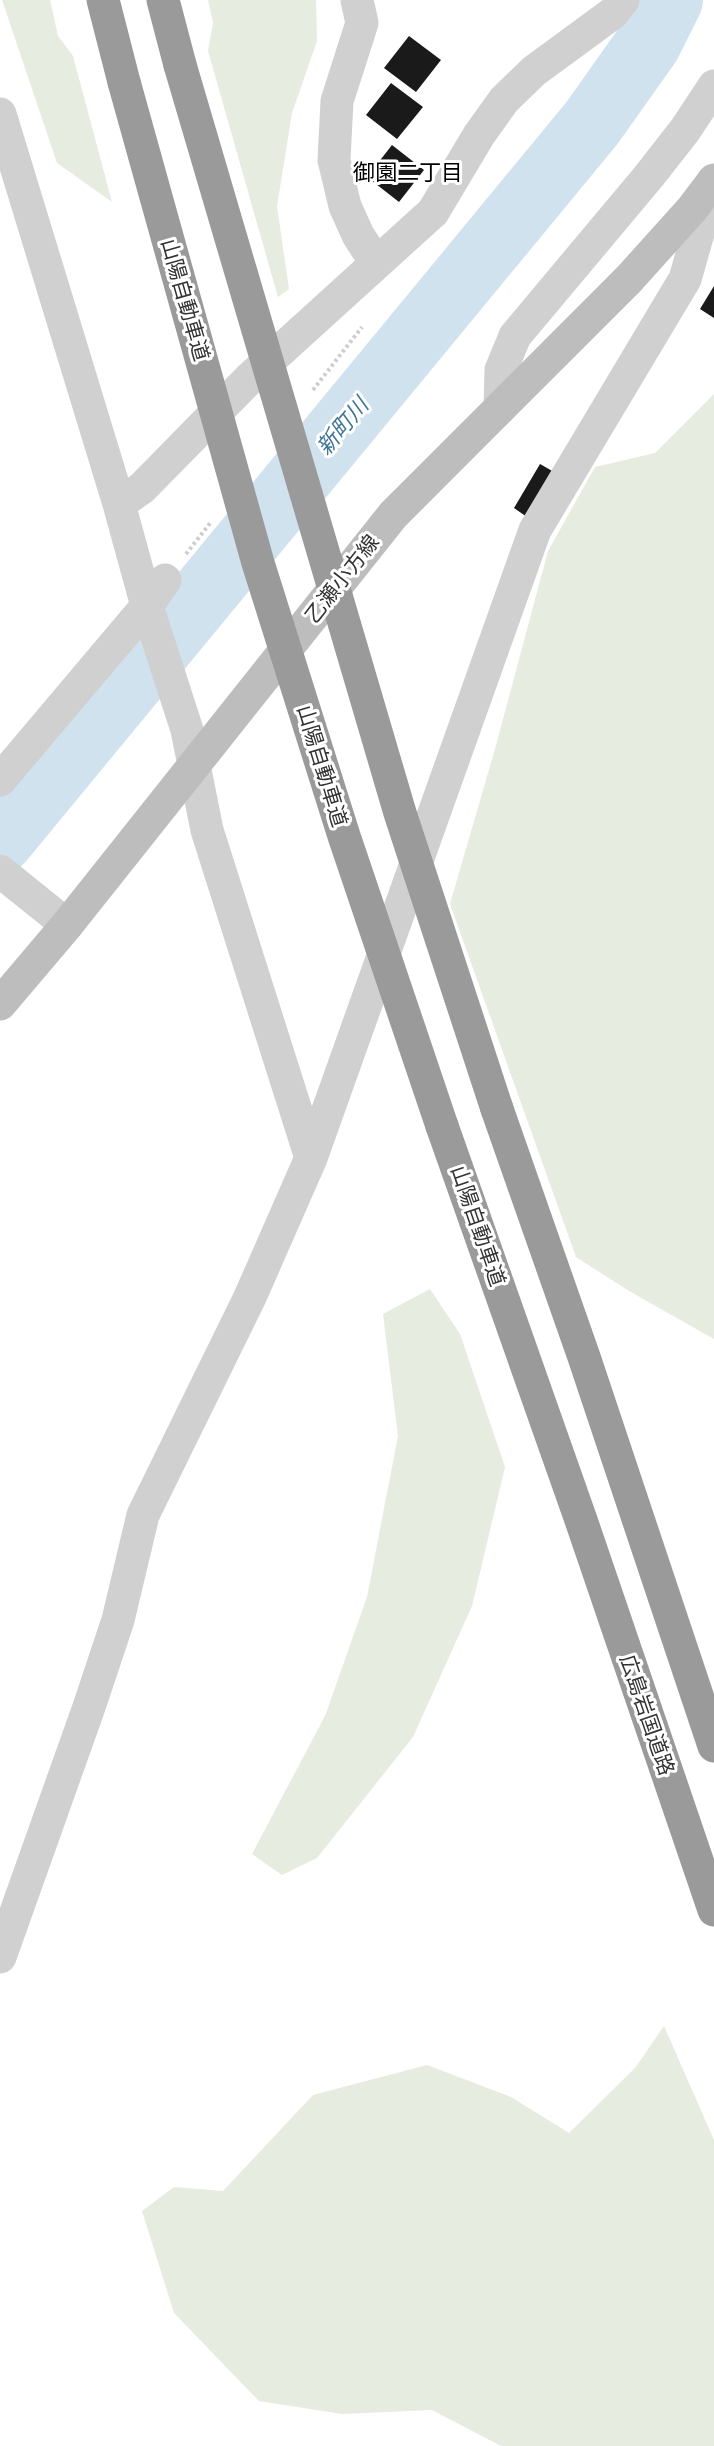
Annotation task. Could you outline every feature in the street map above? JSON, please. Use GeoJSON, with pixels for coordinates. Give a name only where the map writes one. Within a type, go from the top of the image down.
{"type":"FeatureCollection","features":[{"type":"Feature","properties":{"kind":"highway","name":"山陽自動車道"},"geometry":{"type":"LineString","coordinates":[[103,0],[258,563],[330,791],[442,1126],[581,1520]]}},
{"type":"Feature","properties":{"kind":"highway"},"geometry":{"type":"LineString","coordinates":[[163,0],[180,65],[400,813],[497,1109],[584,1357],[714,1746]]}},
{"type":"Feature","properties":{"kind":"highway","name":"広島岩国道路"},"geometry":{"type":"LineString","coordinates":[[581,1520],[714,1910]]}},
{"type":"Feature","properties":{"kind":"main road","name":"乙瀬小方線"},"geometry":{"type":"LineString","coordinates":[[0,1004],[57,916],[194,765],[393,514],[629,279],[692,209],[713,181]]}},
{"type":"Feature","properties":{"kind":"street"},"geometry":{"type":"LineString","coordinates":[[357,0],[362,23],[337,101],[334,160],[345,206],[358,235],[376,263]]}},
{"type":"Feature","properties":{"kind":"street"},"geometry":{"type":"LineString","coordinates":[[119,504],[142,488],[249,379],[433,212],[479,135],[504,100],[534,71],[613,13],[623,0]]}},
{"type":"Feature","properties":{"kind":"street"},"geometry":{"type":"LineString","coordinates":[[500,408],[501,370],[515,336],[650,176],[685,130],[714,86]]}},
{"type":"Feature","properties":{"kind":"street"},"geometry":{"type":"LineString","coordinates":[[0,114],[119,504],[154,601],[187,730],[207,830],[311,1158]]}},
{"type":"Feature","properties":{"kind":"street"},"geometry":{"type":"LineString","coordinates":[[0,1957],[118,1620],[143,1515],[250,1298],[311,1158],[535,530],[685,279],[713,181]]}},
{"type":"Feature","properties":{"kind":"street"},"geometry":{"type":"LineString","coordinates":[[0,780],[154,601]]}},
{"type":"Feature","properties":{"kind":"street"},"geometry":{"type":"LineString","coordinates":[[0,871],[57,916]]}},
{"type":"Feature","properties":{"kind":"shaded area"},"geometry":{"type":"Polygon","coordinates":[[[2,0],[50,0],[58,36],[73,56],[112,202],[57,163],[2,0]]]}},
{"type":"Feature","properties":{"kind":"shaded area"},"geometry":{"type":"Polygon","coordinates":[[[208,0],[316,0],[317,41],[292,113],[277,206],[289,289],[278,297],[208,51],[213,23],[208,0]]]}},
{"type":"Feature","properties":{"kind":"shaded area"},"geometry":{"type":"Polygon","coordinates":[[[714,394],[714,1339],[629,1291],[576,1257],[450,904],[495,749],[548,551],[595,467],[655,453],[714,394]]]}},
{"type":"Feature","properties":{"kind":"shaded area"},"geometry":{"type":"Polygon","coordinates":[[[430,1289],[460,1334],[505,1467],[472,1606],[413,1737],[317,1858],[282,1875],[252,1854],[325,1716],[367,1597],[398,1436],[383,1314],[430,1289]]]}},
{"type":"Feature","properties":{"kind":"shaded area"},"geometry":{"type":"Polygon","coordinates":[[[664,2026],[714,2140],[714,2446],[501,2446],[432,2410],[342,2414],[259,2401],[174,2313],[142,2211],[174,2187],[223,2191],[313,2095],[427,2065],[511,2097],[569,2133],[635,2068],[664,2026]]]}},
{"type":"Feature","properties":{"kind":"building"},"geometry":{"type":"Polygon","coordinates":[[[409,36],[441,60],[416,92],[384,68],[409,36]]]}},
{"type":"Feature","properties":{"kind":"building"},"geometry":{"type":"Polygon","coordinates":[[[391,83],[423,107],[397,139],[366,115],[391,83]]]}},
{"type":"Feature","properties":{"kind":"building"},"geometry":{"type":"Polygon","coordinates":[[[392,145],[424,170],[399,202],[367,177],[392,145]]]}},
{"type":"Feature","properties":{"kind":"building"},"geometry":{"type":"Polygon","coordinates":[[[714,286],[714,318],[700,309],[714,286]]]}},
{"type":"Feature","properties":{"kind":"building"},"geometry":{"type":"Polygon","coordinates":[[[540,464],[554,472],[527,517],[514,508],[540,464]]]}},
{"type":"Feature","properties":{"kind":"waterway","name":"新町川"},"geometry":{"type":"LineString","coordinates":[[0,841],[592,123],[648,44],[670,0]]}},
{"type":"Feature","properties":{"kind":"district","name":"御園二丁目"},"geometry":{"type":"Point","coordinates":[408,172]}}]}
